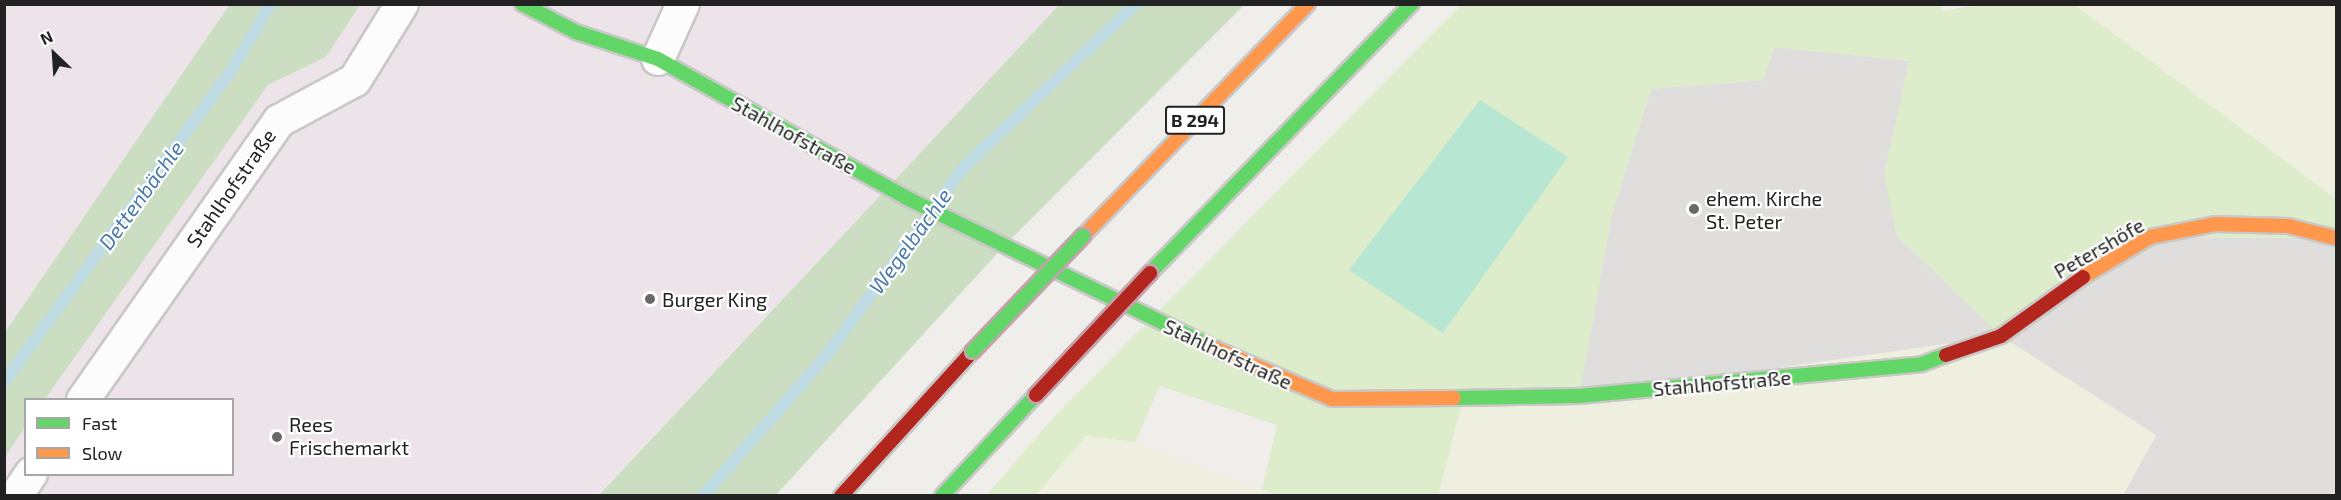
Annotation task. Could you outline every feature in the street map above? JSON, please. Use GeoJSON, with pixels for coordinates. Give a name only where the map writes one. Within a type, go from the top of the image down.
{"type":"FeatureCollection","features":[{"type":"Feature","properties":{"kind":"main road","name":"Stahlhofstraße"},"geometry":{"type":"LineString","coordinates":[[522,4],[576,32],[658,59],[909,199],[1183,334],[1332,399],[1580,396],[1816,374],[1922,364],[2001,336]]}},
{"type":"Feature","properties":{"kind":"main road","name":"B 294"},"geometry":{"type":"LineString","coordinates":[[841,495],[973,351],[1308,4]]}},
{"type":"Feature","properties":{"kind":"main road"},"geometry":{"type":"LineString","coordinates":[[942,495],[1150,273],[1412,4]]}},
{"type":"Feature","properties":{"kind":"main road","name":"Petershöfe"},"geometry":{"type":"LineString","coordinates":[[2001,336],[2070,285],[2150,237],[2215,224],[2289,226],[2337,238]]}},
{"type":"Feature","properties":{"kind":"street","name":"Stahlhofstraße"},"geometry":{"type":"LineString","coordinates":[[84,398],[279,121],[355,80],[402,4]]}},
{"type":"Feature","properties":{"kind":"street"},"geometry":{"type":"LineString","coordinates":[[658,59],[683,4]]}},
{"type":"Feature","properties":{"kind":"street"},"geometry":{"type":"LineString","coordinates":[[16,495],[30,476]]}},
{"type":"Feature","properties":{"kind":"shaded area"},"geometry":{"type":"Polygon","coordinates":[[[5,5],[230,5],[5,332],[5,5]]]}},
{"type":"Feature","properties":{"kind":"shaded area"},"geometry":{"type":"Polygon","coordinates":[[[360,5],[1059,5],[598,495],[5,496],[5,457],[24,428],[24,476],[234,476],[234,398],[46,398],[268,85],[326,57],[360,5]]]}},
{"type":"Feature","properties":{"kind":"shaded area"},"geometry":{"type":"Polygon","coordinates":[[[1774,47],[1910,61],[1884,175],[2150,237],[2336,238],[2336,495],[2123,495],[2156,435],[2079,388],[1579,396],[1612,214],[1651,89],[1763,80],[1774,47]]]}},
{"type":"Feature","properties":{"kind":"green space"},"geometry":{"type":"Polygon","coordinates":[[[230,4],[360,5],[326,57],[268,85],[46,398],[24,398],[24,428],[5,457],[5,332],[230,4]]]}},
{"type":"Feature","properties":{"kind":"green space"},"geometry":{"type":"Polygon","coordinates":[[[1059,5],[1244,5],[1005,245],[776,495],[598,496],[1059,5]]]}},
{"type":"Feature","properties":{"kind":"green space"},"geometry":{"type":"Polygon","coordinates":[[[1461,5],[1942,5],[1941,11],[1977,5],[2075,5],[2336,199],[2336,238],[2150,237],[2001,336],[1897,236],[1884,175],[1909,61],[1774,47],[1763,80],[1651,89],[1612,214],[1579,396],[1464,397],[1438,495],[1276,495],[1262,489],[1277,425],[1160,386],[1135,442],[1086,436],[1036,495],[986,496],[1052,419],[1461,5]]]}},
{"type":"Feature","properties":{"kind":"green space"},"geometry":{"type":"Polygon","coordinates":[[[2075,5],[2336,5],[2336,199],[2075,5]]]}},
{"type":"Feature","properties":{"kind":"green space"},"geometry":{"type":"Polygon","coordinates":[[[1480,100],[1568,157],[1443,333],[1349,270],[1480,100]]]}},
{"type":"Feature","properties":{"kind":"green space"},"geometry":{"type":"Polygon","coordinates":[[[2001,336],[2156,435],[2123,495],[1438,496],[1464,397],[1579,396],[2001,336]]]}},
{"type":"Feature","properties":{"kind":"green space"},"geometry":{"type":"Polygon","coordinates":[[[1086,436],[1135,442],[1276,495],[1036,496],[1086,436]]]}},
{"type":"Feature","properties":{"kind":"waterway","name":"Dettenbächle"},"geometry":{"type":"LineString","coordinates":[[4,382],[229,74],[271,4]]}},
{"type":"Feature","properties":{"kind":"waterway","name":"Wegelbächle"},"geometry":{"type":"LineString","coordinates":[[703,496],[826,356],[963,168],[1136,4]]}},
{"type":"Feature","properties":{"kind":"traffic: fast"},"geometry":{"type":"LineString","coordinates":[[522,4],[576,32],[658,59],[909,199],[1216,349]]}},
{"type":"Feature","properties":{"kind":"traffic: fast"},"geometry":{"type":"LineString","coordinates":[[1150,273],[1412,4]]}},
{"type":"Feature","properties":{"kind":"traffic: fast"},"geometry":{"type":"LineString","coordinates":[[973,351],[1083,236]]}},
{"type":"Feature","properties":{"kind":"traffic: fast"},"geometry":{"type":"LineString","coordinates":[[1454,398],[1579,396],[1922,364],[1946,355]]}},
{"type":"Feature","properties":{"kind":"traffic: fast"},"geometry":{"type":"LineString","coordinates":[[942,496],[1036,395]]}},
{"type":"Feature","properties":{"kind":"traffic: slow"},"geometry":{"type":"LineString","coordinates":[[1083,236],[1308,4]]}},
{"type":"Feature","properties":{"kind":"traffic: slow"},"geometry":{"type":"LineString","coordinates":[[2083,277],[2150,237],[2215,224],[2288,226],[2336,238]]}},
{"type":"Feature","properties":{"kind":"traffic: slow"},"geometry":{"type":"LineString","coordinates":[[1216,349],[1332,399],[1454,398]]}},
{"type":"Feature","properties":{"kind":"traffic: jam"},"geometry":{"type":"LineString","coordinates":[[1036,395],[1150,273]]}},
{"type":"Feature","properties":{"kind":"traffic: jam"},"geometry":{"type":"LineString","coordinates":[[1946,355],[2001,336],[2083,277]]}},
{"type":"Feature","properties":{"kind":"traffic: jam"},"geometry":{"type":"LineString","coordinates":[[841,496],[973,351]]}},
{"type":"Feature","properties":{"kind":"place","name":"ehem. Kirche St. Peter"},"geometry":{"type":"Point","coordinates":[1694,209]}},
{"type":"Feature","properties":{"kind":"place","name":"Burger King"},"geometry":{"type":"Point","coordinates":[650,299]}},
{"type":"Feature","properties":{"kind":"place","name":"Rees Frischemarkt"},"geometry":{"type":"Point","coordinates":[277,437]}}]}
